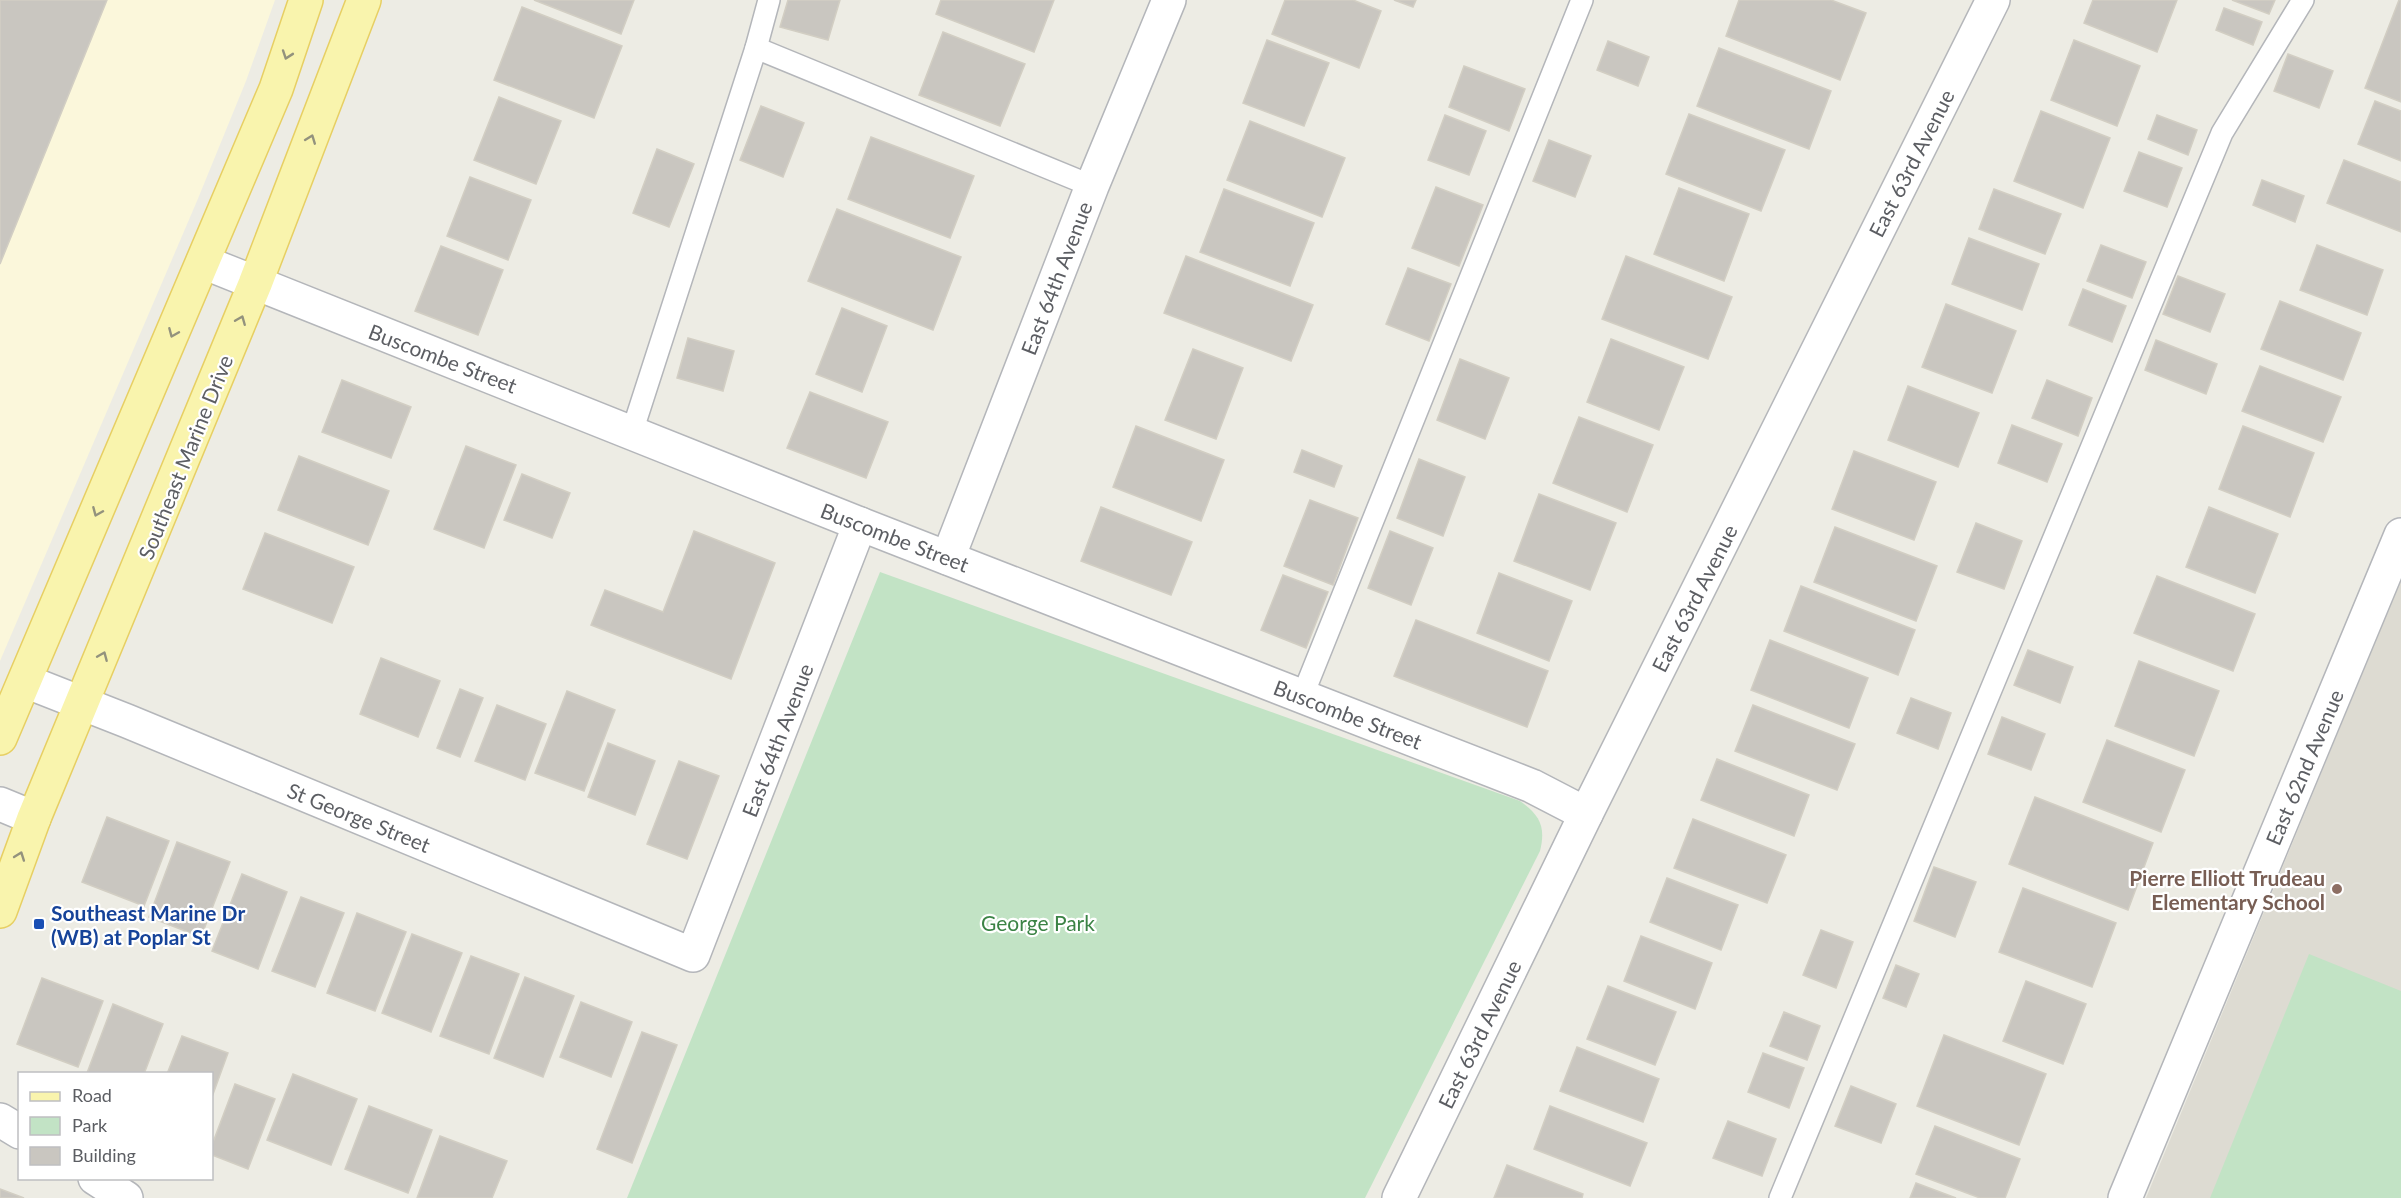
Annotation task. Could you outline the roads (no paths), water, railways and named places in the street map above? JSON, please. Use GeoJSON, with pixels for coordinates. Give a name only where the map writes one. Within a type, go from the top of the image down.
{"type":"FeatureCollection","features":[{"type":"Feature","properties":{"kind":"main road"},"geometry":{"type":"LineString","coordinates":[[0,738],[276,89],[306,0]]}},
{"type":"Feature","properties":{"kind":"main road","name":"Southeast Marine Drive"},"geometry":{"type":"LineString","coordinates":[[0,911],[34,818],[255,284],[364,0]]}},
{"type":"Feature","properties":{"kind":"street","name":"East 64th Avenue"},"geometry":{"type":"LineString","coordinates":[[948,558],[1092,186],[1169,0]]}},
{"type":"Feature","properties":{"kind":"street","name":"East 63rd Avenue"},"geometry":{"type":"LineString","coordinates":[[1399,1198],[1586,814],[1993,0]]}},
{"type":"Feature","properties":{"kind":"street","name":"Buscombe Street"},"geometry":{"type":"LineString","coordinates":[[203,262],[860,524],[1532,786],[1586,814]]}},
{"type":"Feature","properties":{"kind":"street","name":"East 64th Avenue"},"geometry":{"type":"LineString","coordinates":[[693,955],[860,524]]}},
{"type":"Feature","properties":{"kind":"street","name":"East 62nd Avenue"},"geometry":{"type":"LineString","coordinates":[[2125,1198],[2401,535]]}},
{"type":"Feature","properties":{"kind":"street","name":"St George Street"},"geometry":{"type":"LineString","coordinates":[[25,681],[693,955]]}},
{"type":"Feature","properties":{"kind":"street"},"geometry":{"type":"LineString","coordinates":[[0,804],[34,818]]}},
{"type":"Feature","properties":{"kind":"street"},"geometry":{"type":"LineString","coordinates":[[0,1120],[18,1131]]}},
{"type":"Feature","properties":{"kind":"street"},"geometry":{"type":"LineString","coordinates":[[97,1180],[126,1198]]}},
{"type":"Feature","properties":{"kind":"lane"},"geometry":{"type":"LineString","coordinates":[[632,432],[756,48],[769,0]]}},
{"type":"Feature","properties":{"kind":"lane"},"geometry":{"type":"LineString","coordinates":[[1302,697],[1582,0]]}},
{"type":"Feature","properties":{"kind":"lane"},"geometry":{"type":"LineString","coordinates":[[1780,1198],[2222,133],[2303,0]]}},
{"type":"Feature","properties":{"kind":"lane"},"geometry":{"type":"LineString","coordinates":[[756,48],[1092,186]]}},
{"type":"Feature","properties":{"kind":"place","name":"Pierre Elliott Trudeau Elementary School"},"geometry":{"type":"Point","coordinates":[2337,889]}},
{"type":"Feature","properties":{"kind":"place","name":"Southeast Marine Dr (WB) at Poplar St"},"geometry":{"type":"Point","coordinates":[39,924]}},
{"type":"Feature","properties":{"kind":"park label","name":"George Park"},"geometry":{"type":"Point","coordinates":[1038,922]}}]}
